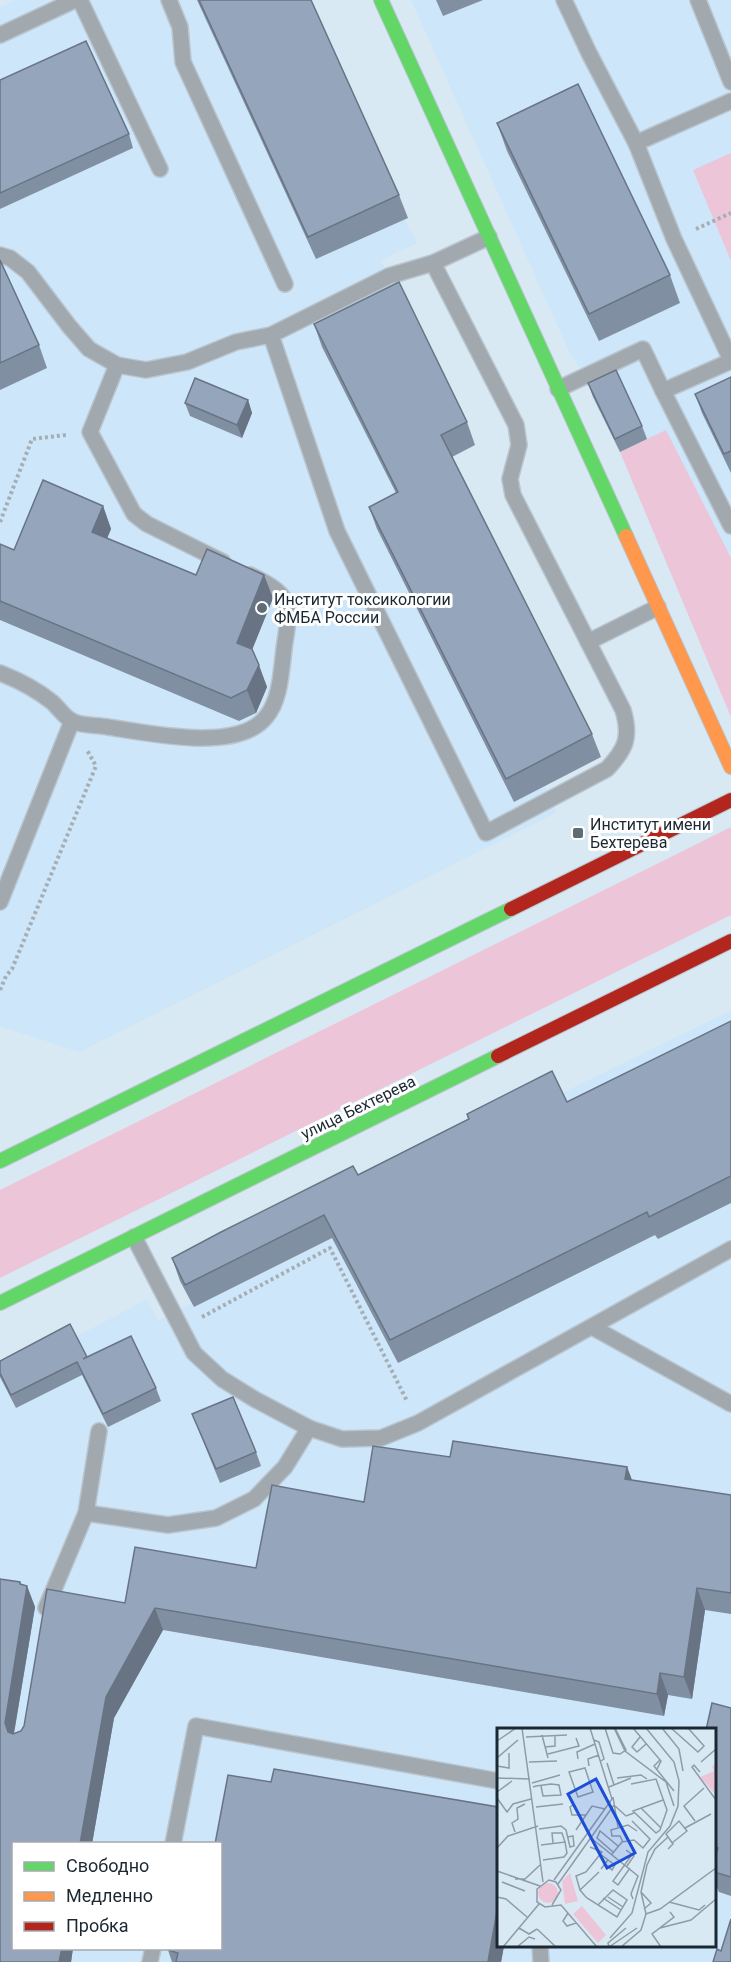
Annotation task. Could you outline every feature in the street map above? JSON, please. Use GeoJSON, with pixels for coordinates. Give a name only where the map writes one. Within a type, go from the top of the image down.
{"type":"FeatureCollection","features":[{"type":"Feature","properties":{"kind":"street"},"geometry":{"type":"LineString","coordinates":[[381,0],[731,767]]}},
{"type":"Feature","properties":{"kind":"street"},"geometry":{"type":"LineString","coordinates":[[0,1161],[731,800]]}},
{"type":"Feature","properties":{"kind":"street","name":"улица Бехтерева"},"geometry":{"type":"LineString","coordinates":[[0,1304],[731,941]]}},
{"type":"Feature","properties":{"kind":"lane"},"geometry":{"type":"LineString","coordinates":[[0,35],[78,0],[160,169]]}},
{"type":"Feature","properties":{"kind":"lane"},"geometry":{"type":"LineString","coordinates":[[169,0],[180,27],[183,62],[285,284]]}},
{"type":"Feature","properties":{"kind":"lane"},"geometry":{"type":"LineString","coordinates":[[564,0],[636,143],[674,239],[731,360],[663,391]]}},
{"type":"Feature","properties":{"kind":"lane"},"geometry":{"type":"LineString","coordinates":[[698,0],[731,82]]}},
{"type":"Feature","properties":{"kind":"lane"},"geometry":{"type":"LineString","coordinates":[[636,143],[731,101]]}},
{"type":"Feature","properties":{"kind":"lane"},"geometry":{"type":"LineString","coordinates":[[0,255],[10,258],[28,272],[89,349],[117,365],[146,370],[188,362],[236,342],[271,335],[389,276],[433,263],[489,237]]}},
{"type":"Feature","properties":{"kind":"lane"},"geometry":{"type":"LineString","coordinates":[[271,335],[337,531],[486,833],[607,769],[619,757],[626,742],[628,726],[623,710],[513,495],[510,479],[519,445],[516,425],[433,263]]}},
{"type":"Feature","properties":{"kind":"lane"},"geometry":{"type":"LineString","coordinates":[[558,389],[643,350],[731,525]]}},
{"type":"Feature","properties":{"kind":"lane"},"geometry":{"type":"LineString","coordinates":[[0,674],[15,679],[51,702],[72,721],[170,737],[213,738],[240,733],[255,727],[267,717],[276,700],[288,621],[287,604],[280,591],[147,524],[134,514],[90,432],[117,365]]}},
{"type":"Feature","properties":{"kind":"lane"},"geometry":{"type":"LineString","coordinates":[[588,642],[658,607]]}},
{"type":"Feature","properties":{"kind":"lane"},"geometry":{"type":"LineString","coordinates":[[0,902],[72,721]]}},
{"type":"Feature","properties":{"kind":"lane"},"geometry":{"type":"LineString","coordinates":[[134,1237],[194,1353],[222,1379],[256,1400],[309,1428],[342,1439],[381,1438],[418,1423],[731,1249]]}},
{"type":"Feature","properties":{"kind":"lane"},"geometry":{"type":"LineString","coordinates":[[592,1327],[731,1404]]}},
{"type":"Feature","properties":{"kind":"lane"},"geometry":{"type":"LineString","coordinates":[[86,1513],[168,1525],[216,1518],[254,1499],[285,1467],[309,1428]]}},
{"type":"Feature","properties":{"kind":"lane"},"geometry":{"type":"LineString","coordinates":[[43,1620],[45,1608],[86,1513],[99,1431]]}},
{"type":"Feature","properties":{"kind":"lane"},"geometry":{"type":"LineString","coordinates":[[173,1842],[196,1726],[497,1781]]}},
{"type":"Feature","properties":{"kind":"lane"},"geometry":{"type":"LineString","coordinates":[[540,1947],[541,1962]]}},
{"type":"Feature","properties":{"kind":"path"},"geometry":{"type":"LineString","coordinates":[[674,239],[731,213]]}},
{"type":"Feature","properties":{"kind":"path"},"geometry":{"type":"LineString","coordinates":[[0,522],[32,439],[90,432]]}},
{"type":"Feature","properties":{"kind":"path"},"geometry":{"type":"LineString","coordinates":[[0,990],[12,969],[96,766],[72,721]]}},
{"type":"Feature","properties":{"kind":"path"},"geometry":{"type":"LineString","coordinates":[[182,1327],[330,1248],[418,1423]]}},
{"type":"Feature","properties":{"kind":"shaded area","name":"Институт токсикологии ФМБА России"},"geometry":{"type":"Polygon","coordinates":[[[15,0],[309,0],[408,218],[405,220],[417,243],[381,260],[404,306],[407,305],[475,445],[449,459],[601,757],[545,786],[556,813],[79,1052],[0,1026],[0,7],[15,0]]]}},
{"type":"Feature","properties":{"kind":"shaded area"},"geometry":{"type":"Polygon","coordinates":[[[411,0],[731,0],[731,717],[620,452],[585,376],[568,349],[411,0]]]}},
{"type":"Feature","properties":{"kind":"shaded area"},"geometry":{"type":"Polygon","coordinates":[[[731,153],[731,261],[693,170],[731,153]]]}},
{"type":"Feature","properties":{"kind":"shaded area"},"geometry":{"type":"Polygon","coordinates":[[[666,430],[731,558],[731,717],[620,452],[666,430]]]}},
{"type":"Feature","properties":{"kind":"shaded area"},"geometry":{"type":"Polygon","coordinates":[[[731,827],[731,915],[0,1278],[0,1190],[731,827]]]}},
{"type":"Feature","properties":{"kind":"shaded area"},"geometry":{"type":"Polygon","coordinates":[[[731,1010],[731,1962],[0,1962],[0,1377],[147,1299],[158,1321],[191,1303],[180,1281],[731,1010]]]}},
{"type":"Feature","properties":{"kind":"building"},"geometry":{"type":"Polygon","coordinates":[[[199,0],[311,0],[399,195],[308,237],[199,0]]]}},
{"type":"Feature","properties":{"kind":"building"},"geometry":{"type":"Polygon","coordinates":[[[86,41],[129,134],[0,193],[0,80],[86,41]]]}},
{"type":"Feature","properties":{"kind":"building"},"geometry":{"type":"Polygon","coordinates":[[[578,84],[670,275],[589,314],[497,123],[578,84]]]}},
{"type":"Feature","properties":{"kind":"building"},"geometry":{"type":"Polygon","coordinates":[[[0,260],[39,345],[0,363],[0,260]]]}},
{"type":"Feature","properties":{"kind":"building"},"geometry":{"type":"Polygon","coordinates":[[[399,282],[467,422],[441,435],[592,734],[506,779],[369,507],[398,492],[314,324],[399,282]]]}},
{"type":"Feature","properties":{"kind":"building"},"geometry":{"type":"Polygon","coordinates":[[[616,370],[642,426],[615,439],[588,383],[616,370]]]}},
{"type":"Feature","properties":{"kind":"building"},"geometry":{"type":"Polygon","coordinates":[[[731,377],[731,451],[724,454],[695,394],[731,377]]]}},
{"type":"Feature","properties":{"kind":"building"},"geometry":{"type":"Polygon","coordinates":[[[195,378],[248,400],[237,425],[185,403],[195,378]]]}},
{"type":"Feature","properties":{"kind":"building"},"geometry":{"type":"Polygon","coordinates":[[[43,480],[103,506],[92,532],[196,575],[207,549],[264,575],[237,643],[252,649],[259,665],[247,690],[231,698],[0,601],[0,544],[14,550],[43,480]]]}},
{"type":"Feature","properties":{"kind":"building"},"geometry":{"type":"Polygon","coordinates":[[[731,1021],[731,1176],[649,1217],[647,1212],[390,1340],[324,1215],[185,1285],[172,1258],[353,1166],[358,1175],[469,1119],[467,1114],[552,1071],[567,1102],[731,1021]]]}},
{"type":"Feature","properties":{"kind":"building"},"geometry":{"type":"Polygon","coordinates":[[[70,1324],[87,1357],[83,1359],[131,1336],[156,1388],[103,1414],[77,1362],[11,1395],[0,1373],[0,1361],[70,1324]]]}},
{"type":"Feature","properties":{"kind":"building"},"geometry":{"type":"Polygon","coordinates":[[[233,1397],[256,1452],[216,1469],[192,1414],[233,1397]]]}},
{"type":"Feature","properties":{"kind":"building"},"geometry":{"type":"Polygon","coordinates":[[[453,1441],[627,1467],[625,1479],[731,1495],[731,1593],[697,1588],[684,1677],[660,1673],[657,1694],[155,1608],[106,1697],[80,1842],[12,1842],[12,1950],[62,1950],[59,1962],[0,1962],[0,1579],[20,1582],[27,1586],[5,1723],[8,1732],[13,1734],[21,1731],[24,1726],[47,1589],[125,1603],[135,1547],[256,1568],[272,1485],[364,1502],[373,1446],[450,1457],[453,1441]]]}},
{"type":"Feature","properties":{"kind":"building"},"geometry":{"type":"Polygon","coordinates":[[[712,1703],[731,1708],[731,1877],[716,1873],[718,1848],[716,1848],[716,1728],[706,1728],[712,1703]]]}},
{"type":"Feature","properties":{"kind":"building"},"geometry":{"type":"Polygon","coordinates":[[[274,1769],[497,1807],[497,1911],[488,1962],[176,1962],[178,1953],[168,1950],[222,1950],[222,1842],[215,1842],[228,1775],[271,1782],[274,1769]]]}},
{"type":"Feature","properties":{"kind":"building"},"geometry":{"type":"Polygon","coordinates":[[[731,1919],[731,1962],[713,1962],[717,1949],[721,1951],[731,1919]]]}},
{"type":"Feature","properties":{"kind":"traffic: fast"},"geometry":{"type":"LineString","coordinates":[[381,0],[626,536]]}},
{"type":"Feature","properties":{"kind":"traffic: fast"},"geometry":{"type":"LineString","coordinates":[[0,1161],[511,909]]}},
{"type":"Feature","properties":{"kind":"traffic: fast"},"geometry":{"type":"LineString","coordinates":[[0,1303],[498,1056]]}},
{"type":"Feature","properties":{"kind":"traffic: slow"},"geometry":{"type":"LineString","coordinates":[[626,536],[731,767]]}},
{"type":"Feature","properties":{"kind":"traffic: jam"},"geometry":{"type":"LineString","coordinates":[[511,909],[731,800]]}},
{"type":"Feature","properties":{"kind":"traffic: jam"},"geometry":{"type":"LineString","coordinates":[[498,1056],[731,941]]}},
{"type":"Feature","properties":{"kind":"place","name":"Институт токсикологии ФМБА России"},"geometry":{"type":"Point","coordinates":[262,608]}},
{"type":"Feature","properties":{"kind":"place","name":"Институт имени Бехтерева"},"geometry":{"type":"Point","coordinates":[578,833]}}]}
